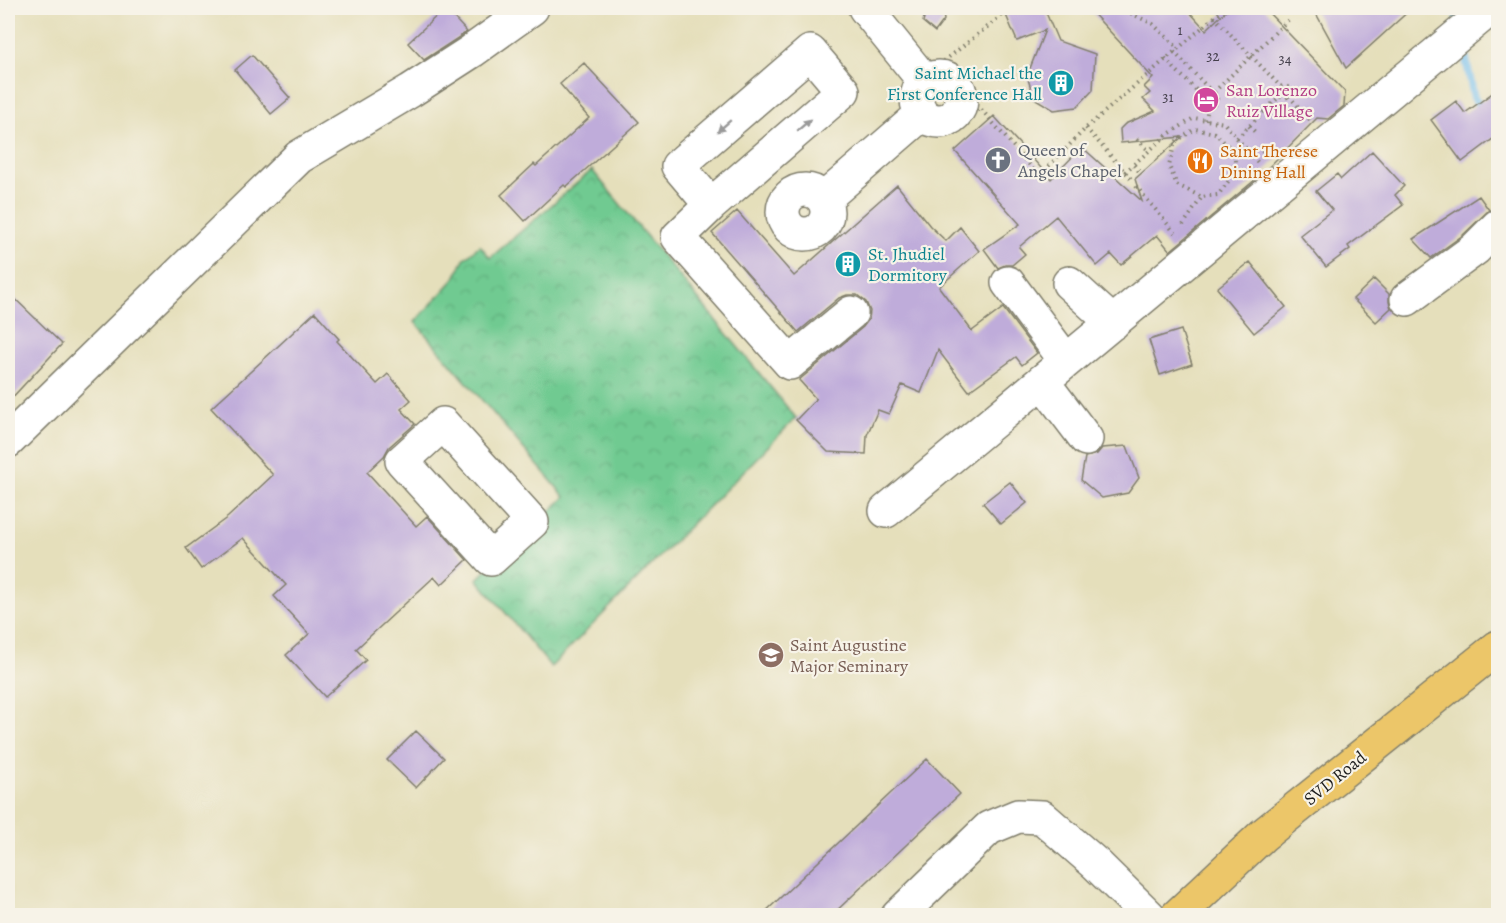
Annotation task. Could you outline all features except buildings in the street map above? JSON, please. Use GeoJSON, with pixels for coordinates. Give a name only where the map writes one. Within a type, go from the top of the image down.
{"type":"FeatureCollection","features":[{"type":"Feature","properties":{"kind":"main road","name":"SVD Road"},"geometry":{"type":"LineString","coordinates":[[1177,915],[1263,835],[1498,647]]}},
{"type":"Feature","properties":{"kind":"street"},"geometry":{"type":"LineString","coordinates":[[8,441],[299,157],[410,91],[472,51],[532,8]]}},
{"type":"Feature","properties":{"kind":"street"},"geometry":{"type":"LineString","coordinates":[[865,8],[923,80]]}},
{"type":"Feature","properties":{"kind":"street"},"geometry":{"type":"LineString","coordinates":[[886,511],[1483,15]]}},
{"type":"Feature","properties":{"kind":"street"},"geometry":{"type":"LineString","coordinates":[[711,205],[678,166],[810,52],[843,91],[711,205],[678,237],[790,363],[852,313]]}},
{"type":"Feature","properties":{"kind":"street"},"geometry":{"type":"LineString","coordinates":[[938,76],[953,81],[958,86],[962,101],[956,114],[943,122],[928,119],[922,114],[918,108],[917,94],[923,80],[938,76]]}},
{"type":"Feature","properties":{"kind":"street"},"geometry":{"type":"LineString","coordinates":[[760,164],[792,195],[783,207],[783,214],[789,228],[802,234],[816,232],[822,227],[828,214],[824,200],[922,114]]}},
{"type":"Feature","properties":{"kind":"street"},"geometry":{"type":"LineString","coordinates":[[1407,299],[1475,249],[1498,226]]}},
{"type":"Feature","properties":{"kind":"street"},"geometry":{"type":"LineString","coordinates":[[1008,283],[1066,361]]}},
{"type":"Feature","properties":{"kind":"street"},"geometry":{"type":"LineString","coordinates":[[1069,283],[1113,323]]}},
{"type":"Feature","properties":{"kind":"street"},"geometry":{"type":"LineString","coordinates":[[1042,381],[1086,439]]}},
{"type":"Feature","properties":{"kind":"street"},"geometry":{"type":"LineString","coordinates":[[898,915],[989,828],[1018,816],[1042,817],[1096,864],[1149,915]]}},
{"type":"Feature","properties":{"kind":"path"},"geometry":{"type":"LineString","coordinates":[[923,80],[1005,13],[1019,8]]}},
{"type":"Feature","properties":{"kind":"path"},"geometry":{"type":"LineString","coordinates":[[1120,8],[1153,24],[1178,48]]}},
{"type":"Feature","properties":{"kind":"path"},"geometry":{"type":"LineString","coordinates":[[956,114],[963,123],[980,108],[1040,176],[1086,128],[1225,8]]}},
{"type":"Feature","properties":{"kind":"path"},"geometry":{"type":"LineString","coordinates":[[1214,17],[1281,87],[1289,88],[1289,96],[1318,129]]}},
{"type":"Feature","properties":{"kind":"path"},"geometry":{"type":"LineString","coordinates":[[1208,107],[1201,101],[1204,93],[1212,91],[1289,19]]}},
{"type":"Feature","properties":{"kind":"path"},"geometry":{"type":"LineString","coordinates":[[1174,52],[1217,98],[1216,103],[1208,107]]}},
{"type":"Feature","properties":{"kind":"path"},"geometry":{"type":"LineString","coordinates":[[1165,59],[1202,96]]}},
{"type":"Feature","properties":{"kind":"path"},"geometry":{"type":"LineString","coordinates":[[1280,96],[1278,91],[1281,87]]}},
{"type":"Feature","properties":{"kind":"path"},"geometry":{"type":"LineString","coordinates":[[1280,96],[1282,98],[1289,96]]}},
{"type":"Feature","properties":{"kind":"path"},"geometry":{"type":"LineString","coordinates":[[1237,138],[1280,96]]}},
{"type":"Feature","properties":{"kind":"path"},"geometry":{"type":"LineString","coordinates":[[1206,120],[1208,107]]}},
{"type":"Feature","properties":{"kind":"path"},"geometry":{"type":"LineString","coordinates":[[1125,172],[1167,135],[1182,129],[1194,118],[1224,123],[1261,165]]}},
{"type":"Feature","properties":{"kind":"path"},"geometry":{"type":"LineString","coordinates":[[1249,126],[1257,134]]}},
{"type":"Feature","properties":{"kind":"path"},"geometry":{"type":"LineString","coordinates":[[1086,128],[1177,235],[1202,196]]}},
{"type":"Feature","properties":{"kind":"path"},"geometry":{"type":"LineString","coordinates":[[1195,129],[1215,133],[1234,152],[1236,171],[1218,195],[1202,196],[1177,185],[1169,166],[1175,142],[1195,129]]}},
{"type":"Feature","properties":{"kind":"path"},"geometry":{"type":"LineString","coordinates":[[1137,139],[1149,151]]}},
{"type":"Feature","properties":{"kind":"path"},"geometry":{"type":"LineString","coordinates":[[1134,165],[1141,174]]}},
{"type":"Feature","properties":{"kind":"green space"},"geometry":{"type":"Polygon","coordinates":[[[592,170],[796,418],[551,667],[477,579],[565,497],[415,322],[455,278],[464,259],[480,245],[490,258],[592,170]]]}},
{"type":"Feature","properties":{"kind":"waterway"},"geometry":{"type":"LineString","coordinates":[[1455,8],[1459,24]]}},
{"type":"Feature","properties":{"kind":"waterway"},"geometry":{"type":"LineString","coordinates":[[1463,44],[1474,98],[1484,112]]}},
{"type":"Feature","properties":{"kind":"place","name":"Saint Michael the First Conference Hall"},"geometry":{"type":"Point","coordinates":[1061,83]}},
{"type":"Feature","properties":{"kind":"place","name":"San Lorenzo Ruiz Village"},"geometry":{"type":"Point","coordinates":[1206,100]}},
{"type":"Feature","properties":{"kind":"place","name":"Queen of Angels Chapel"},"geometry":{"type":"Point","coordinates":[998,160]}},
{"type":"Feature","properties":{"kind":"place","name":"Saint Therese Dining Hall"},"geometry":{"type":"Point","coordinates":[1200,161]}},
{"type":"Feature","properties":{"kind":"place","name":"St. Jhudiel Dormitory"},"geometry":{"type":"Point","coordinates":[848,264]}},
{"type":"Feature","properties":{"kind":"place","name":"Saint Augustine Major Seminary"},"geometry":{"type":"Point","coordinates":[771,655]}}]}
